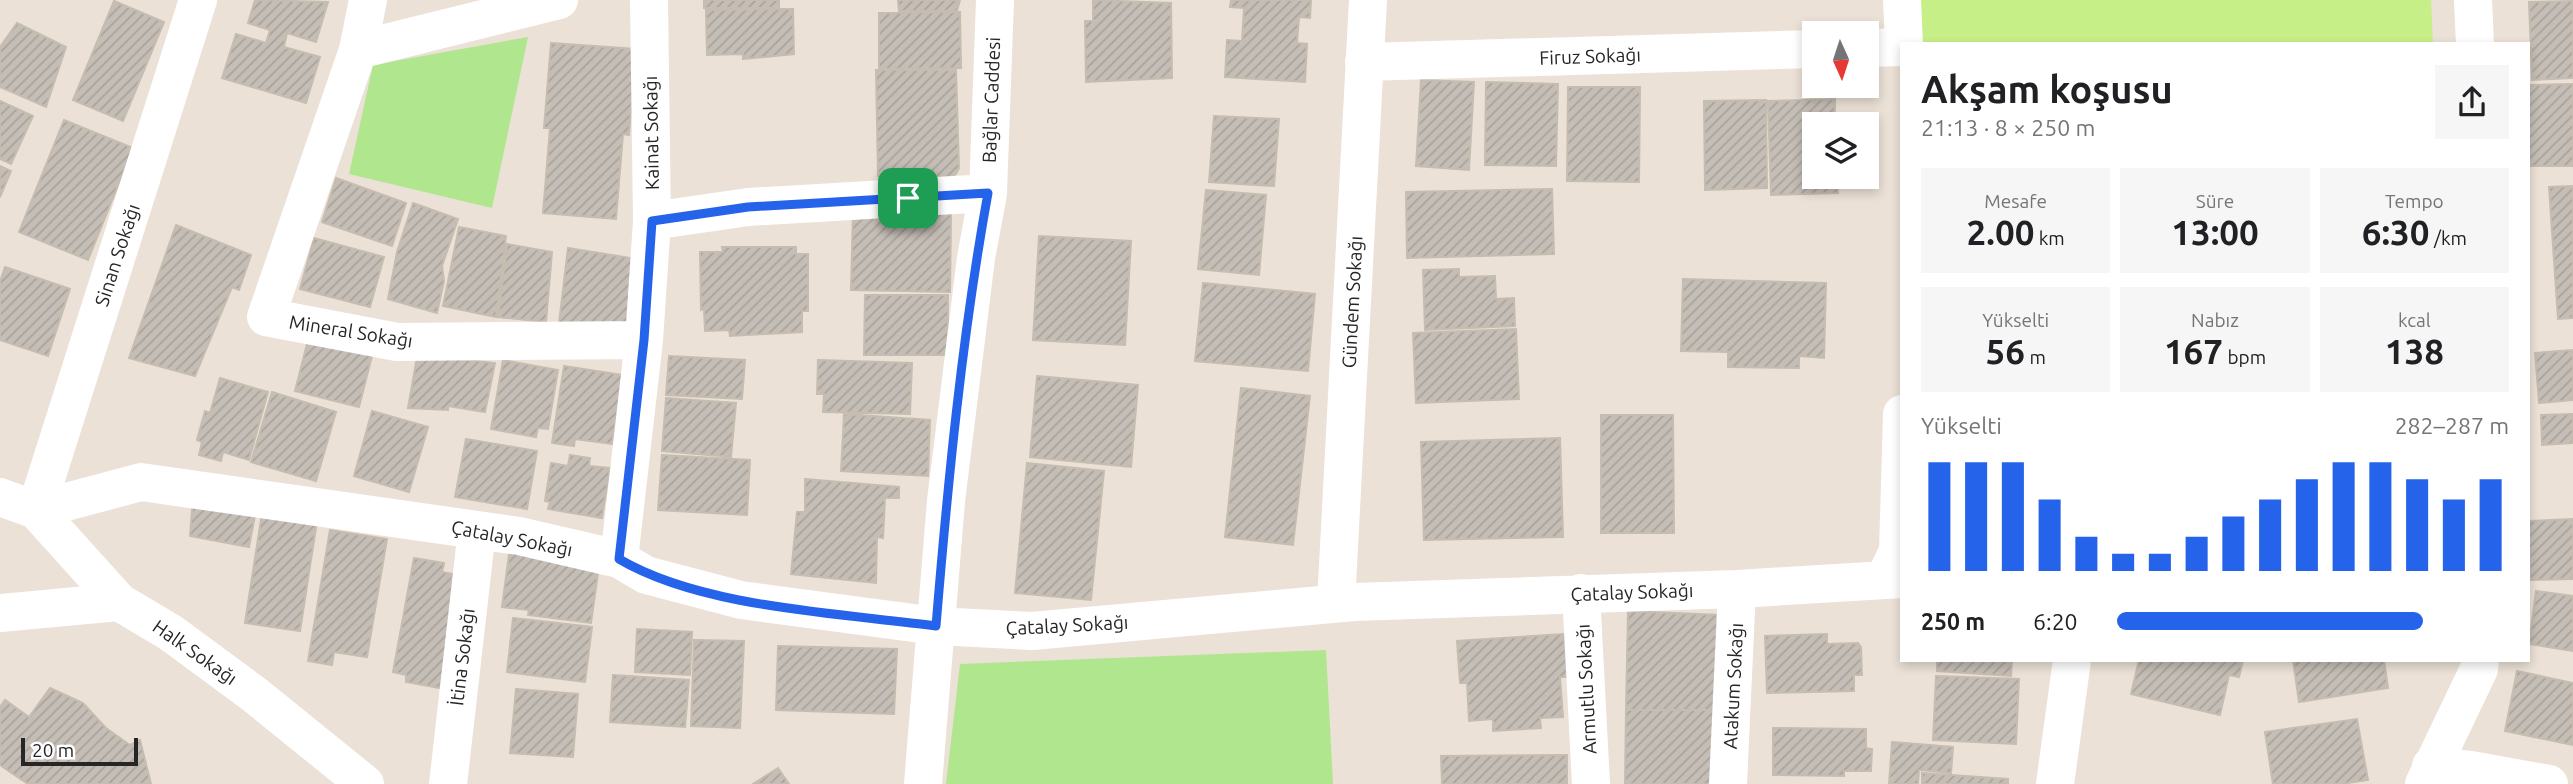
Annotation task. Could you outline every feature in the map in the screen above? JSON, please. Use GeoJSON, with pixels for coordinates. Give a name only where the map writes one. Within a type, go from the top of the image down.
{"type":"FeatureCollection","features":[{"type":"Feature","properties":{"kind":"street","name":"Sinan Sokağı"},"geometry":{"type":"LineString","coordinates":[[36,510],[198,0]]}},
{"type":"Feature","properties":{"kind":"street","name":"Mineral Sokağı"},"geometry":{"type":"LineString","coordinates":[[368,0],[358,50],[266,317],[397,342],[644,340]]}},
{"type":"Feature","properties":{"kind":"street"},"geometry":{"type":"LineString","coordinates":[[358,50],[559,0]]}},
{"type":"Feature","properties":{"kind":"street","name":"Kainat Sokağı"},"geometry":{"type":"LineString","coordinates":[[619,559],[644,340],[652,221],[649,0]]}},
{"type":"Feature","properties":{"kind":"street","name":"Bağlar Caddesi"},"geometry":{"type":"LineString","coordinates":[[923,784],[948,488],[976,258],[988,193],[995,0]]}},
{"type":"Feature","properties":{"kind":"street","name":"Gündem Sokağı"},"geometry":{"type":"LineString","coordinates":[[1336,603],[1368,0]]}},
{"type":"Feature","properties":{"kind":"street"},"geometry":{"type":"LineString","coordinates":[[1902,0],[1903,42]]}},
{"type":"Feature","properties":{"kind":"street"},"geometry":{"type":"LineString","coordinates":[[2473,0],[2475,42]]}},
{"type":"Feature","properties":{"kind":"street"},"geometry":{"type":"LineString","coordinates":[[1880,47],[1900,45]]}},
{"type":"Feature","properties":{"kind":"street","name":"Firuz Sokağı"},"geometry":{"type":"LineString","coordinates":[[1364,62],[1802,49]]}},
{"type":"Feature","properties":{"kind":"street"},"geometry":{"type":"LineString","coordinates":[[652,221],[748,207],[988,193]]}},
{"type":"Feature","properties":{"kind":"street","name":"Çatalay Sokağı"},"geometry":{"type":"LineString","coordinates":[[36,510],[141,482],[477,530],[619,559],[646,575],[741,600],[936,626],[1032,631],[1336,603],[1737,589],[1893,580]]}},
{"type":"Feature","properties":{"kind":"street"},"geometry":{"type":"LineString","coordinates":[[1893,580],[1898,551],[1900,482]]}},
{"type":"Feature","properties":{"kind":"street"},"geometry":{"type":"LineString","coordinates":[[0,497],[36,510]]}},
{"type":"Feature","properties":{"kind":"street","name":"Halk Sokağı"},"geometry":{"type":"LineString","coordinates":[[36,510],[119,602],[171,633],[244,687],[365,784]]}},
{"type":"Feature","properties":{"kind":"street","name":"İtina Sokağı"},"geometry":{"type":"LineString","coordinates":[[448,784],[477,530]]}},
{"type":"Feature","properties":{"kind":"street","name":"Atakum Sokağı"},"geometry":{"type":"LineString","coordinates":[[1728,784],[1737,589]]}},
{"type":"Feature","properties":{"kind":"street","name":"Armutlu Sokağı"},"geometry":{"type":"LineString","coordinates":[[1581,593],[1591,784]]}},
{"type":"Feature","properties":{"kind":"street"},"geometry":{"type":"LineString","coordinates":[[0,614],[119,602]]}},
{"type":"Feature","properties":{"kind":"street"},"geometry":{"type":"LineString","coordinates":[[2054,784],[2072,662]]}},
{"type":"Feature","properties":{"kind":"street"},"geometry":{"type":"LineString","coordinates":[[2428,775],[2479,669],[2480,662]]}},
{"type":"Feature","properties":{"kind":"street"},"geometry":{"type":"LineString","coordinates":[[2428,775],[2471,769],[2549,784]]}},
{"type":"Feature","properties":{"kind":"green space"},"geometry":{"type":"Polygon","coordinates":[[[1918,0],[2431,0],[2433,42],[1918,42],[1918,0]]]}},
{"type":"Feature","properties":{"kind":"green space"},"geometry":{"type":"Polygon","coordinates":[[[528,37],[492,208],[349,174],[373,65],[528,37]]]}},
{"type":"Feature","properties":{"kind":"green space"},"geometry":{"type":"Polygon","coordinates":[[[1326,650],[1333,784],[946,784],[960,664],[1326,650]]]}},
{"type":"Feature","properties":{"kind":"building"},"geometry":{"type":"Polygon","coordinates":[[[255,0],[328,2],[316,42],[287,33],[284,47],[320,57],[306,103],[222,78],[236,34],[266,43],[270,30],[248,23],[255,0]]]}},
{"type":"Feature","properties":{"kind":"building"},"geometry":{"type":"Polygon","coordinates":[[[704,0],[779,0],[779,8],[704,8],[704,0]]]}},
{"type":"Feature","properties":{"kind":"building"},"geometry":{"type":"Polygon","coordinates":[[[898,0],[960,0],[957,11],[899,11],[898,0]]]}},
{"type":"Feature","properties":{"kind":"building"},"geometry":{"type":"Polygon","coordinates":[[[1093,0],[1171,3],[1172,78],[1086,82],[1085,21],[1093,21],[1093,0]]]}},
{"type":"Feature","properties":{"kind":"building"},"geometry":{"type":"Polygon","coordinates":[[[1231,0],[1311,0],[1310,18],[1299,17],[1297,43],[1307,44],[1305,82],[1225,77],[1227,40],[1242,41],[1244,8],[1230,7],[1231,0]]]}},
{"type":"Feature","properties":{"kind":"building"},"geometry":{"type":"Polygon","coordinates":[[[114,1],[164,22],[123,121],[73,100],[114,1]]]}},
{"type":"Feature","properties":{"kind":"building"},"geometry":{"type":"Polygon","coordinates":[[[2573,1],[2573,78],[2532,80],[2529,2],[2573,1]]]}},
{"type":"Feature","properties":{"kind":"building"},"geometry":{"type":"Polygon","coordinates":[[[793,9],[794,54],[743,59],[743,54],[707,55],[706,10],[793,9]]]}},
{"type":"Feature","properties":{"kind":"building"},"geometry":{"type":"Polygon","coordinates":[[[960,12],[961,68],[879,69],[879,13],[960,12]]]}},
{"type":"Feature","properties":{"kind":"building"},"geometry":{"type":"Polygon","coordinates":[[[17,23],[66,47],[46,107],[0,87],[0,47],[17,23]]]}},
{"type":"Feature","properties":{"kind":"building"},"geometry":{"type":"Polygon","coordinates":[[[551,43],[636,49],[629,135],[623,134],[616,219],[543,213],[550,128],[544,128],[551,43]]]}},
{"type":"Feature","properties":{"kind":"building"},"geometry":{"type":"Polygon","coordinates":[[[876,70],[956,70],[959,168],[956,174],[951,177],[878,176],[876,70]]]}},
{"type":"Feature","properties":{"kind":"building"},"geometry":{"type":"Polygon","coordinates":[[[1421,80],[1474,82],[1469,170],[1416,166],[1421,80]]]}},
{"type":"Feature","properties":{"kind":"building"},"geometry":{"type":"Polygon","coordinates":[[[1486,82],[1558,84],[1556,166],[1485,165],[1486,82]]]}},
{"type":"Feature","properties":{"kind":"building"},"geometry":{"type":"Polygon","coordinates":[[[2573,84],[2573,166],[2530,166],[2530,85],[2573,84]]]}},
{"type":"Feature","properties":{"kind":"building"},"geometry":{"type":"Polygon","coordinates":[[[1568,87],[1640,87],[1639,182],[1567,181],[1568,87]]]}},
{"type":"Feature","properties":{"kind":"building"},"geometry":{"type":"Polygon","coordinates":[[[1835,99],[1835,112],[1802,112],[1802,189],[1838,189],[1838,193],[1771,195],[1768,101],[1835,99]]]}},
{"type":"Feature","properties":{"kind":"building"},"geometry":{"type":"Polygon","coordinates":[[[1766,100],[1767,188],[1705,190],[1704,101],[1766,100]]]}},
{"type":"Feature","properties":{"kind":"building"},"geometry":{"type":"Polygon","coordinates":[[[0,101],[33,116],[11,164],[0,159],[0,101]]]}},
{"type":"Feature","properties":{"kind":"building"},"geometry":{"type":"Polygon","coordinates":[[[1214,116],[1279,119],[1274,186],[1209,182],[1214,116]]]}},
{"type":"Feature","properties":{"kind":"building"},"geometry":{"type":"Polygon","coordinates":[[[64,120],[133,148],[88,260],[19,232],[64,120]]]}},
{"type":"Feature","properties":{"kind":"building"},"geometry":{"type":"Polygon","coordinates":[[[0,166],[11,171],[0,197],[0,166]]]}},
{"type":"Feature","properties":{"kind":"building"},"geometry":{"type":"Polygon","coordinates":[[[336,178],[406,203],[392,246],[322,222],[336,178]]]}},
{"type":"Feature","properties":{"kind":"building"},"geometry":{"type":"Polygon","coordinates":[[[2573,186],[2573,318],[2558,319],[2549,187],[2573,186]]]}},
{"type":"Feature","properties":{"kind":"building"},"geometry":{"type":"Polygon","coordinates":[[[1552,189],[1554,254],[1407,258],[1406,192],[1552,189]]]}},
{"type":"Feature","properties":{"kind":"building"},"geometry":{"type":"Polygon","coordinates":[[[1206,190],[1266,195],[1259,275],[1198,269],[1206,190]]]}},
{"type":"Feature","properties":{"kind":"building"},"geometry":{"type":"Polygon","coordinates":[[[413,203],[458,219],[442,266],[444,281],[437,313],[388,299],[397,252],[413,203]]]}},
{"type":"Feature","properties":{"kind":"building"},"geometry":{"type":"Polygon","coordinates":[[[853,212],[951,214],[950,292],[851,290],[853,212]]]}},
{"type":"Feature","properties":{"kind":"building"},"geometry":{"type":"Polygon","coordinates":[[[176,225],[251,255],[239,290],[232,287],[195,376],[129,358],[176,225]]]}},
{"type":"Feature","properties":{"kind":"building"},"geometry":{"type":"Polygon","coordinates":[[[459,227],[506,236],[496,317],[443,306],[459,227]]]}},
{"type":"Feature","properties":{"kind":"building"},"geometry":{"type":"Polygon","coordinates":[[[1039,236],[1131,241],[1125,345],[1033,340],[1039,236]]]}},
{"type":"Feature","properties":{"kind":"building"},"geometry":{"type":"Polygon","coordinates":[[[314,238],[384,257],[370,307],[300,289],[314,238]]]}},
{"type":"Feature","properties":{"kind":"building"},"geometry":{"type":"Polygon","coordinates":[[[507,244],[552,252],[546,322],[498,317],[507,244]]]}},
{"type":"Feature","properties":{"kind":"building"},"geometry":{"type":"Polygon","coordinates":[[[722,247],[796,247],[796,254],[808,254],[808,311],[802,311],[802,332],[730,336],[729,330],[705,331],[704,309],[701,310],[700,252],[723,252],[722,247]]]}},
{"type":"Feature","properties":{"kind":"building"},"geometry":{"type":"Polygon","coordinates":[[[568,248],[637,259],[631,328],[559,323],[568,248]]]}},
{"type":"Feature","properties":{"kind":"building"},"geometry":{"type":"Polygon","coordinates":[[[5,267],[70,289],[48,356],[0,340],[0,282],[5,267]]]}},
{"type":"Feature","properties":{"kind":"building"},"geometry":{"type":"Polygon","coordinates":[[[1459,269],[1459,277],[1495,276],[1496,299],[1514,298],[1515,326],[1425,330],[1423,270],[1459,269]]]}},
{"type":"Feature","properties":{"kind":"building"},"geometry":{"type":"Polygon","coordinates":[[[1683,279],[1826,283],[1824,358],[1799,356],[1799,368],[1728,367],[1728,352],[1681,351],[1683,279]]]}},
{"type":"Feature","properties":{"kind":"building"},"geometry":{"type":"Polygon","coordinates":[[[1203,283],[1315,294],[1308,371],[1195,361],[1203,283]]]}},
{"type":"Feature","properties":{"kind":"building"},"geometry":{"type":"Polygon","coordinates":[[[865,295],[948,295],[948,355],[864,355],[865,295]]]}},
{"type":"Feature","properties":{"kind":"building"},"geometry":{"type":"Polygon","coordinates":[[[1516,329],[1519,399],[1416,403],[1413,333],[1516,329]]]}},
{"type":"Feature","properties":{"kind":"building"},"geometry":{"type":"Polygon","coordinates":[[[310,332],[374,348],[359,407],[295,391],[310,332]]]}},
{"type":"Feature","properties":{"kind":"building"},"geometry":{"type":"Polygon","coordinates":[[[2573,350],[2573,400],[2539,403],[2535,353],[2573,350]]]}},
{"type":"Feature","properties":{"kind":"building"},"geometry":{"type":"Polygon","coordinates":[[[435,356],[495,363],[485,412],[448,406],[448,410],[408,408],[417,357],[435,356]]]}},
{"type":"Feature","properties":{"kind":"building"},"geometry":{"type":"Polygon","coordinates":[[[669,356],[745,360],[742,399],[666,395],[669,356]]]}},
{"type":"Feature","properties":{"kind":"building"},"geometry":{"type":"Polygon","coordinates":[[[503,360],[558,370],[548,429],[538,428],[536,437],[491,429],[503,360]]]}},
{"type":"Feature","properties":{"kind":"building"},"geometry":{"type":"Polygon","coordinates":[[[818,360],[912,363],[910,414],[823,412],[824,394],[817,394],[818,360]]]}},
{"type":"Feature","properties":{"kind":"building"},"geometry":{"type":"Polygon","coordinates":[[[564,366],[623,375],[612,444],[575,439],[574,446],[552,443],[564,366]]]}},
{"type":"Feature","properties":{"kind":"building"},"geometry":{"type":"Polygon","coordinates":[[[1037,376],[1138,385],[1131,467],[1030,457],[1037,376]]]}},
{"type":"Feature","properties":{"kind":"building"},"geometry":{"type":"Polygon","coordinates":[[[220,378],[268,392],[249,460],[223,452],[221,461],[199,455],[202,442],[197,440],[205,411],[210,413],[220,378]]]}},
{"type":"Feature","properties":{"kind":"building"},"geometry":{"type":"Polygon","coordinates":[[[1241,388],[1310,396],[1293,545],[1225,537],[1241,388]]]}},
{"type":"Feature","properties":{"kind":"building"},"geometry":{"type":"Polygon","coordinates":[[[272,392],[336,412],[316,481],[251,462],[272,392]]]}},
{"type":"Feature","properties":{"kind":"building"},"geometry":{"type":"Polygon","coordinates":[[[666,398],[736,403],[731,457],[662,451],[666,398]]]}},
{"type":"Feature","properties":{"kind":"building"},"geometry":{"type":"Polygon","coordinates":[[[372,411],[428,427],[409,492],[354,476],[372,411]]]}},
{"type":"Feature","properties":{"kind":"building"},"geometry":{"type":"Polygon","coordinates":[[[844,414],[930,420],[928,476],[841,471],[844,414]]]}},
{"type":"Feature","properties":{"kind":"building"},"geometry":{"type":"Polygon","coordinates":[[[2573,414],[2573,443],[2542,445],[2541,415],[2573,414]]]}},
{"type":"Feature","properties":{"kind":"building"},"geometry":{"type":"Polygon","coordinates":[[[1601,415],[1673,415],[1674,533],[1601,533],[1601,415]]]}},
{"type":"Feature","properties":{"kind":"building"},"geometry":{"type":"Polygon","coordinates":[[[1560,438],[1563,537],[1424,540],[1421,442],[1560,438]]]}},
{"type":"Feature","properties":{"kind":"building"},"geometry":{"type":"Polygon","coordinates":[[[466,439],[537,451],[527,509],[455,497],[466,439]]]}},
{"type":"Feature","properties":{"kind":"building"},"geometry":{"type":"Polygon","coordinates":[[[570,455],[590,458],[589,466],[610,468],[602,518],[548,509],[550,502],[545,501],[551,463],[568,466],[570,455]]]}},
{"type":"Feature","properties":{"kind":"building"},"geometry":{"type":"Polygon","coordinates":[[[662,455],[750,460],[747,515],[658,510],[662,455]]]}},
{"type":"Feature","properties":{"kind":"building"},"geometry":{"type":"Polygon","coordinates":[[[1027,463],[1104,471],[1091,600],[1015,593],[1027,463]]]}},
{"type":"Feature","properties":{"kind":"building"},"geometry":{"type":"Polygon","coordinates":[[[805,479],[899,487],[899,498],[885,498],[883,538],[877,537],[876,583],[791,574],[797,512],[805,512],[805,479]]]}},
{"type":"Feature","properties":{"kind":"building"},"geometry":{"type":"Polygon","coordinates":[[[193,498],[257,505],[249,547],[190,536],[193,498]]]}},
{"type":"Feature","properties":{"kind":"building"},"geometry":{"type":"Polygon","coordinates":[[[262,513],[317,521],[300,631],[245,623],[262,513]]]}},
{"type":"Feature","properties":{"kind":"building"},"geometry":{"type":"Polygon","coordinates":[[[2573,519],[2573,579],[2530,580],[2530,521],[2573,519]]]}},
{"type":"Feature","properties":{"kind":"building"},"geometry":{"type":"Polygon","coordinates":[[[330,530],[387,539],[367,657],[334,652],[332,665],[308,661],[330,530]]]}},
{"type":"Feature","properties":{"kind":"building"},"geometry":{"type":"Polygon","coordinates":[[[510,547],[600,559],[591,623],[528,615],[529,610],[502,607],[510,547]]]}},
{"type":"Feature","properties":{"kind":"building"},"geometry":{"type":"Polygon","coordinates":[[[414,558],[444,563],[442,572],[453,574],[451,582],[459,583],[440,688],[406,682],[406,675],[393,672],[414,558]]]}},
{"type":"Feature","properties":{"kind":"building"},"geometry":{"type":"Polygon","coordinates":[[[2536,591],[2573,596],[2573,651],[2530,644],[2536,591]]]}},
{"type":"Feature","properties":{"kind":"building"},"geometry":{"type":"Polygon","coordinates":[[[1628,611],[1721,615],[1721,710],[1626,710],[1628,611]]]}},
{"type":"Feature","properties":{"kind":"building"},"geometry":{"type":"Polygon","coordinates":[[[513,618],[592,627],[585,682],[507,672],[513,618]]]}},
{"type":"Feature","properties":{"kind":"building"},"geometry":{"type":"Polygon","coordinates":[[[637,629],[692,632],[690,675],[635,672],[637,629]]]}},
{"type":"Feature","properties":{"kind":"building"},"geometry":{"type":"Polygon","coordinates":[[[1564,634],[1567,677],[1560,677],[1563,717],[1540,718],[1541,728],[1493,731],[1493,719],[1469,721],[1467,683],[1460,683],[1457,641],[1564,634]]]}},
{"type":"Feature","properties":{"kind":"building"},"geometry":{"type":"Polygon","coordinates":[[[1827,634],[1827,644],[1858,643],[1861,647],[1862,675],[1854,675],[1854,691],[1767,693],[1765,636],[1827,634]]]}},
{"type":"Feature","properties":{"kind":"building"},"geometry":{"type":"Polygon","coordinates":[[[694,640],[744,641],[740,728],[691,726],[694,640]]]}},
{"type":"Feature","properties":{"kind":"building"},"geometry":{"type":"Polygon","coordinates":[[[778,646],[897,649],[894,714],[776,710],[778,646]]]}},
{"type":"Feature","properties":{"kind":"building"},"geometry":{"type":"Polygon","coordinates":[[[1937,662],[2012,662],[2011,676],[1937,671],[1937,662]]]}},
{"type":"Feature","properties":{"kind":"building"},"geometry":{"type":"Polygon","coordinates":[[[2139,662],[2243,662],[2239,677],[2229,675],[2220,715],[2131,694],[2139,662]]]}},
{"type":"Feature","properties":{"kind":"building"},"geometry":{"type":"Polygon","coordinates":[[[2293,662],[2384,662],[2388,688],[2299,702],[2293,662]]]}},
{"type":"Feature","properties":{"kind":"building"},"geometry":{"type":"Polygon","coordinates":[[[2517,671],[2573,683],[2573,745],[2505,731],[2517,671]]]}},
{"type":"Feature","properties":{"kind":"building"},"geometry":{"type":"Polygon","coordinates":[[[613,675],[689,680],[685,727],[610,722],[613,675]]]}},
{"type":"Feature","properties":{"kind":"building"},"geometry":{"type":"Polygon","coordinates":[[[1936,676],[2019,679],[2016,744],[1933,740],[1936,676]]]}},
{"type":"Feature","properties":{"kind":"building"},"geometry":{"type":"Polygon","coordinates":[[[50,688],[83,703],[106,728],[130,745],[140,740],[151,784],[28,784],[0,765],[0,707],[5,700],[29,717],[50,688]]]}},
{"type":"Feature","properties":{"kind":"building"},"geometry":{"type":"Polygon","coordinates":[[[516,689],[578,694],[573,757],[510,753],[516,689]]]}},
{"type":"Feature","properties":{"kind":"building"},"geometry":{"type":"Polygon","coordinates":[[[1626,710],[1721,710],[1720,784],[1625,784],[1626,710]]]}},
{"type":"Feature","properties":{"kind":"building"},"geometry":{"type":"Polygon","coordinates":[[[2357,719],[2368,780],[2341,784],[2273,784],[2265,732],[2357,719]]]}},
{"type":"Feature","properties":{"kind":"building"},"geometry":{"type":"Polygon","coordinates":[[[1773,728],[1866,729],[1866,748],[1872,749],[1871,771],[1844,771],[1844,776],[1773,775],[1773,728]]]}},
{"type":"Feature","properties":{"kind":"building"},"geometry":{"type":"Polygon","coordinates":[[[1892,742],[1953,747],[1951,773],[1919,770],[1918,784],[1889,784],[1892,742]]]}},
{"type":"Feature","properties":{"kind":"building"},"geometry":{"type":"Polygon","coordinates":[[[1567,755],[1567,784],[1442,784],[1441,756],[1567,755]]]}},
{"type":"Feature","properties":{"kind":"building"},"geometry":{"type":"Polygon","coordinates":[[[778,768],[789,784],[753,784],[778,768]]]}},
{"type":"Feature","properties":{"kind":"building"},"geometry":{"type":"Polygon","coordinates":[[[1922,773],[2008,779],[2008,784],[1922,784],[1922,773]]]}},
{"type":"Feature","properties":{"kind":"route"},"geometry":{"type":"LineString","coordinates":[[988,193],[976,258],[946,501],[936,626],[741,600],[646,575],[619,559],[644,340],[652,221],[748,207],[908,198],[988,193]]}}]}
